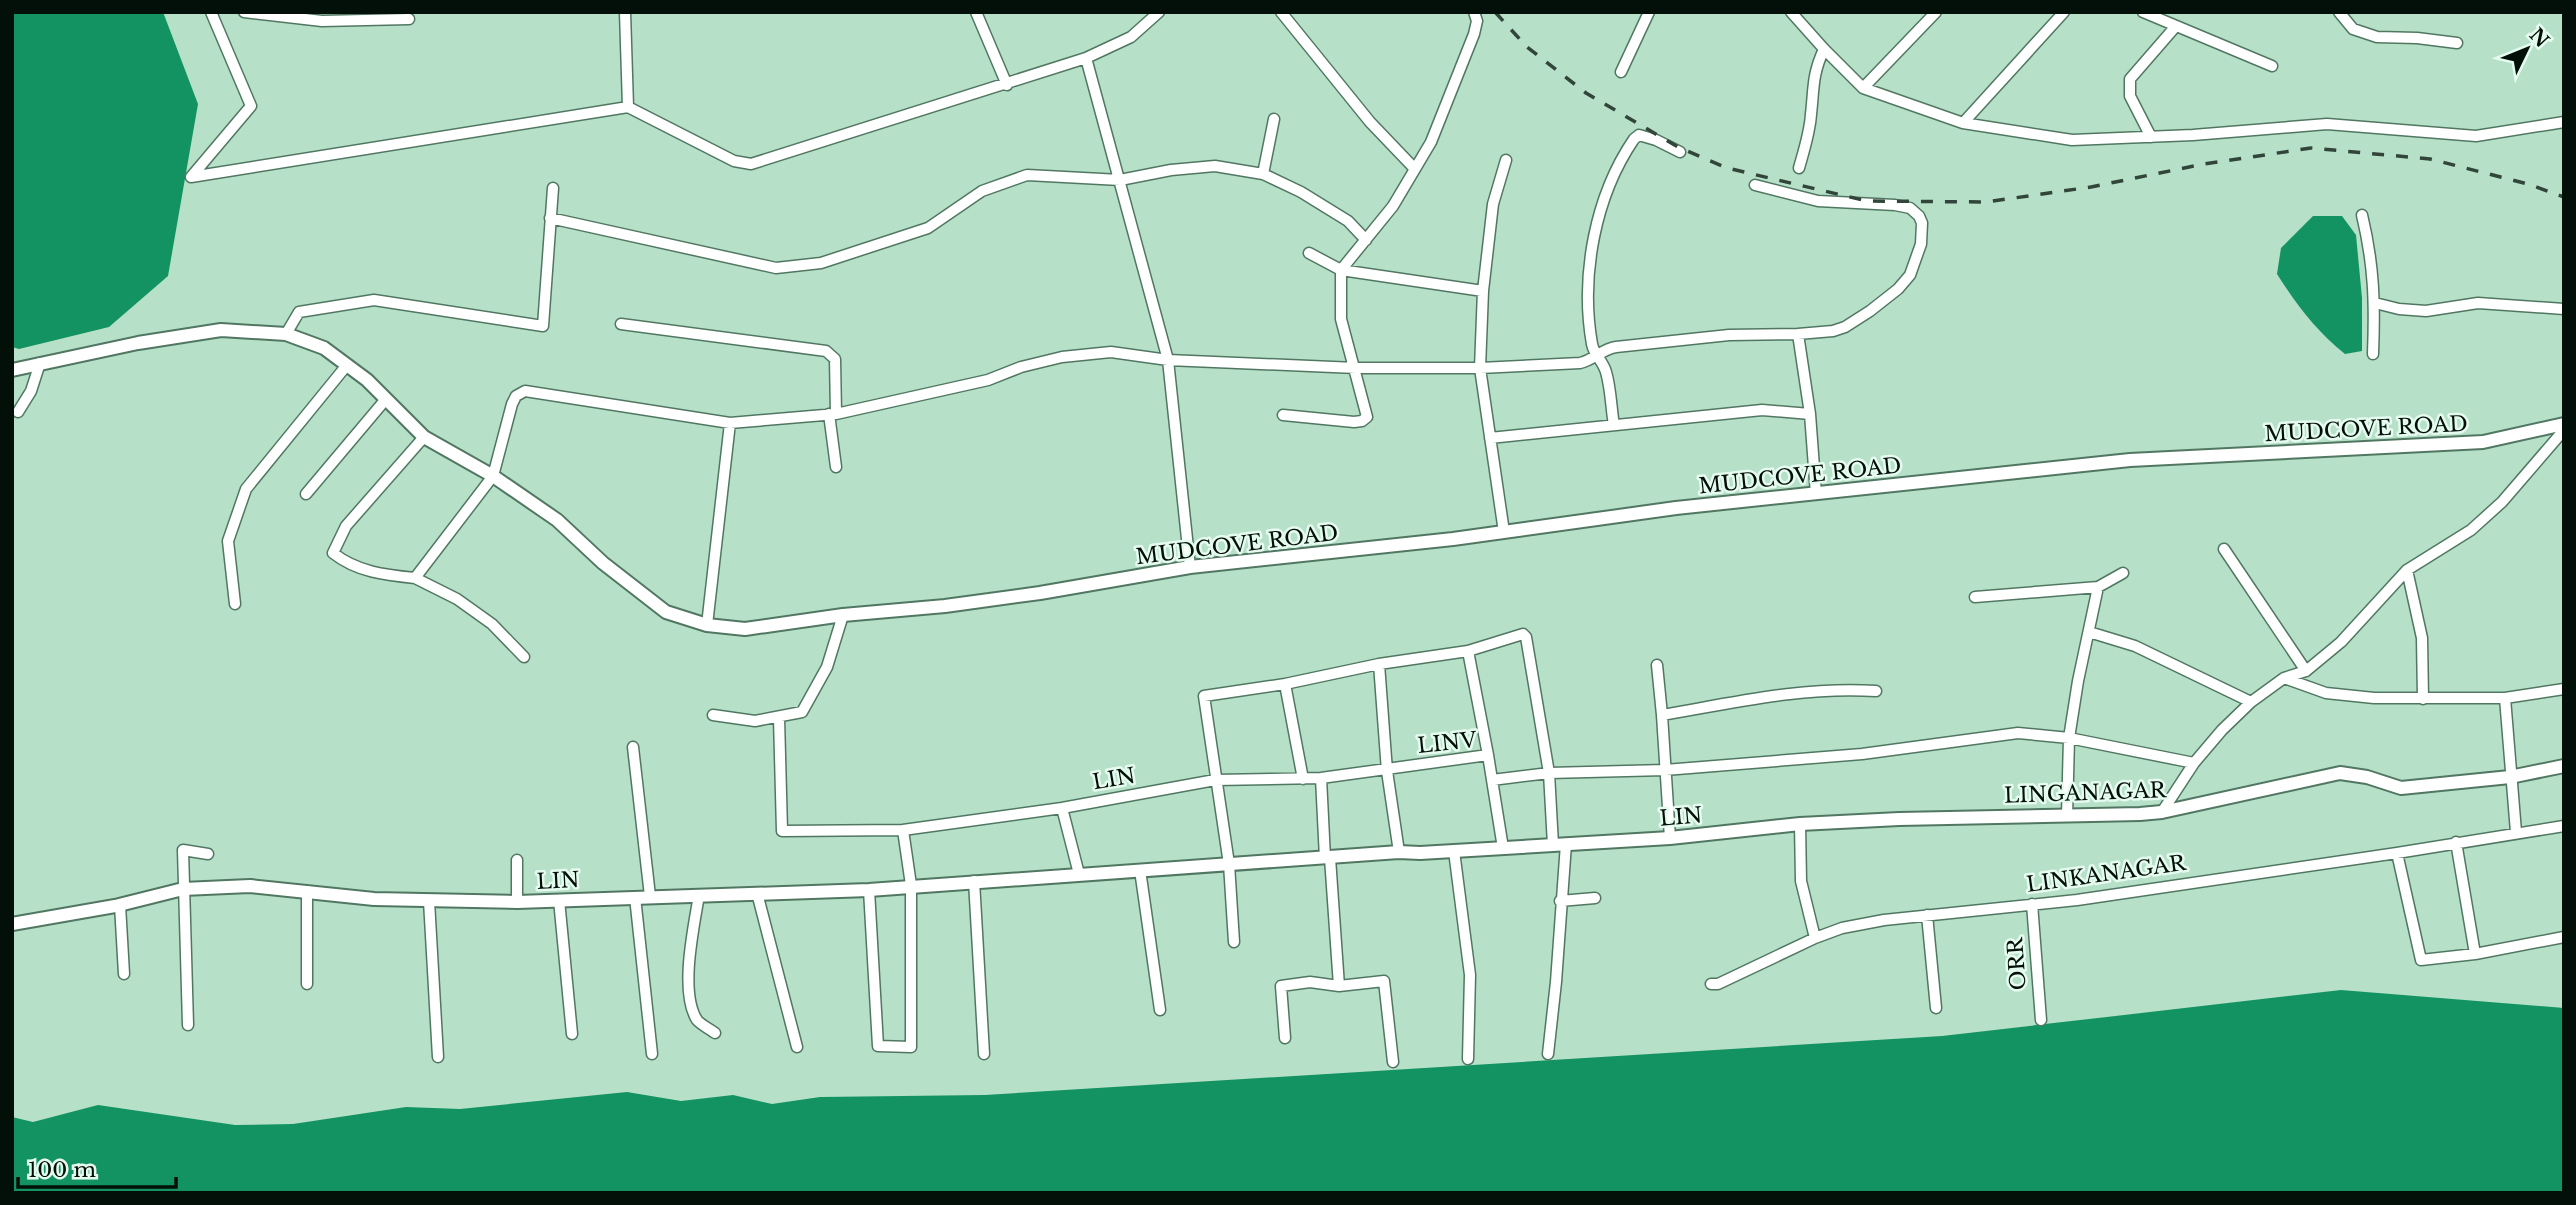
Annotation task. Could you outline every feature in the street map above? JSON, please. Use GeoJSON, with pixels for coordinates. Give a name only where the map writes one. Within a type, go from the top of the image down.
{"type":"FeatureCollection","features":[{"type":"Feature","properties":{"kind":"street"},"geometry":{"type":"LineString","coordinates":[[211,12],[251,106],[191,177],[628,107],[734,161],[751,164],[1086,58],[1131,37],[1159,12]]}},
{"type":"Feature","properties":{"kind":"street"},"geometry":{"type":"LineString","coordinates":[[244,12],[409,19]]}},
{"type":"Feature","properties":{"kind":"street"},"geometry":{"type":"LineString","coordinates":[[625,12],[628,107]]}},
{"type":"Feature","properties":{"kind":"street"},"geometry":{"type":"LineString","coordinates":[[976,12],[1007,85]]}},
{"type":"Feature","properties":{"kind":"street"},"geometry":{"type":"LineString","coordinates":[[1281,12],[1370,122],[1414,168]]}},
{"type":"Feature","properties":{"kind":"street"},"geometry":{"type":"LineString","coordinates":[[1283,415],[1363,421],[1367,417],[1341,319],[1341,270],[1393,206],[1431,142],[1474,33],[1474,12]]}},
{"type":"Feature","properties":{"kind":"street"},"geometry":{"type":"LineString","coordinates":[[1620,72],[1649,12]]}},
{"type":"Feature","properties":{"kind":"street"},"geometry":{"type":"LineString","coordinates":[[1863,88],[1936,12]]}},
{"type":"Feature","properties":{"kind":"street"},"geometry":{"type":"LineString","coordinates":[[1963,123],[2064,12]]}},
{"type":"Feature","properties":{"kind":"street"},"geometry":{"type":"LineString","coordinates":[[2143,12],[2272,66]]}},
{"type":"Feature","properties":{"kind":"street"},"geometry":{"type":"LineString","coordinates":[[2339,12],[2353,29],[2377,37],[2458,43]]}},
{"type":"Feature","properties":{"kind":"street"},"geometry":{"type":"LineString","coordinates":[[1796,14],[1824,50],[1863,88],[1963,123],[2072,140],[2327,124],[2476,136],[2564,122]]}},
{"type":"Feature","properties":{"kind":"street"},"geometry":{"type":"LineString","coordinates":[[2151,137],[2130,96],[2130,79],[2176,26]]}},
{"type":"Feature","properties":{"kind":"street"},"geometry":{"type":"LineString","coordinates":[[1799,168],[1812,113],[1811,90],[1816,65],[1824,50]]}},
{"type":"Feature","properties":{"kind":"street"},"geometry":{"type":"LineString","coordinates":[[1086,58],[1168,360],[1190,567]]}},
{"type":"Feature","properties":{"kind":"street"},"geometry":{"type":"LineString","coordinates":[[1263,174],[1274,118]]}},
{"type":"Feature","properties":{"kind":"street"},"geometry":{"type":"LineString","coordinates":[[1614,425],[1606,373],[1596,356],[1590,325],[1590,263],[1599,221],[1617,169],[1632,141],[1639,135],[1656,139],[1679,152]]}},
{"type":"Feature","properties":{"kind":"street"},"geometry":{"type":"LineString","coordinates":[[1504,532],[1480,368],[1483,291],[1493,204],[1506,160]]}},
{"type":"Feature","properties":{"kind":"street"},"geometry":{"type":"LineString","coordinates":[[550,218],[776,268],[821,263],[928,228],[982,191],[1027,175],[1120,180],[1171,170],[1215,166],[1263,174],[1301,192],[1348,221],[1366,240]]}},
{"type":"Feature","properties":{"kind":"street"},"geometry":{"type":"LineString","coordinates":[[415,578],[493,477],[512,404],[516,396],[525,391],[730,423],[833,414],[988,380],[1021,367],[1062,357],[1111,352],[1168,360],[1356,368],[1480,368],[1580,363],[1604,350],[1616,347],[1729,335],[1833,331],[1864,316],[1898,289],[1910,275],[1922,244],[1923,223],[1910,208],[1818,201],[1755,185]]}},
{"type":"Feature","properties":{"kind":"street"},"geometry":{"type":"LineString","coordinates":[[286,334],[299,312],[374,300],[543,326],[553,188]]}},
{"type":"Feature","properties":{"kind":"street"},"geometry":{"type":"LineString","coordinates":[[2362,215],[2372,254],[2375,303],[2373,354]]}},
{"type":"Feature","properties":{"kind":"street"},"geometry":{"type":"LineString","coordinates":[[1309,253],[1341,270],[1483,291]]}},
{"type":"Feature","properties":{"kind":"street"},"geometry":{"type":"LineString","coordinates":[[2375,303],[2399,309],[2426,311],[2478,303],[2564,309]]}},
{"type":"Feature","properties":{"kind":"street"},"geometry":{"type":"LineString","coordinates":[[621,324],[826,351],[835,359],[833,414],[836,467]]}},
{"type":"Feature","properties":{"kind":"street","name":"MUDCOVE ROAD"},"geometry":{"type":"LineString","coordinates":[[12,370],[138,343],[221,330],[286,334],[324,348],[367,380],[424,437],[493,477],[557,520],[603,563],[666,612],[707,625],[745,629],[843,615],[945,606],[1026,595],[1190,567],[1504,532],[1676,508],[2130,460],[2483,442],[2564,424]]}},
{"type":"Feature","properties":{"kind":"street"},"geometry":{"type":"LineString","coordinates":[[1798,334],[1810,414],[1816,494]]}},
{"type":"Feature","properties":{"kind":"street"},"geometry":{"type":"LineString","coordinates":[[18,412],[31,391],[40,363]]}},
{"type":"Feature","properties":{"kind":"street"},"geometry":{"type":"LineString","coordinates":[[235,604],[228,541],[246,489],[347,365]]}},
{"type":"Feature","properties":{"kind":"street"},"geometry":{"type":"LineString","coordinates":[[306,494],[386,400]]}},
{"type":"Feature","properties":{"kind":"street"},"geometry":{"type":"LineString","coordinates":[[1490,438],[1762,410],[1810,414]]}},
{"type":"Feature","properties":{"kind":"street"},"geometry":{"type":"LineString","coordinates":[[707,625],[730,423]]}},
{"type":"Feature","properties":{"kind":"street"},"geometry":{"type":"LineString","coordinates":[[2162,812],[2194,763],[2251,702],[2284,678],[2306,671],[2341,642],[2407,570],[2471,530],[2502,502],[2564,430]]}},
{"type":"Feature","properties":{"kind":"street"},"geometry":{"type":"LineString","coordinates":[[424,437],[346,526],[333,552],[346,563],[367,571],[415,578],[457,599],[492,624],[524,657]]}},
{"type":"Feature","properties":{"kind":"street"},"geometry":{"type":"LineString","coordinates":[[2224,549],[2306,671]]}},
{"type":"Feature","properties":{"kind":"street"},"geometry":{"type":"LineString","coordinates":[[2407,570],[2422,638],[2423,699]]}},
{"type":"Feature","properties":{"kind":"street"},"geometry":{"type":"LineString","coordinates":[[1975,597],[2098,587],[2123,573]]}},
{"type":"Feature","properties":{"kind":"street"},"geometry":{"type":"LineString","coordinates":[[2067,816],[2068,738],[2098,587]]}},
{"type":"Feature","properties":{"kind":"street"},"geometry":{"type":"LineString","coordinates":[[713,715],[755,721],[802,712],[827,667],[843,615]]}},
{"type":"Feature","properties":{"kind":"street"},"geometry":{"type":"LineString","coordinates":[[2089,632],[2135,646],[2251,702]]}},
{"type":"Feature","properties":{"kind":"street"},"geometry":{"type":"LineString","coordinates":[[1234,942],[1229,864],[1203,696],[1468,651],[1526,635],[1559,845],[1560,901],[1556,982],[1548,1054]]}},
{"type":"Feature","properties":{"kind":"street"},"geometry":{"type":"LineString","coordinates":[[1468,651],[1488,755]]}},
{"type":"Feature","properties":{"kind":"street"},"geometry":{"type":"LineString","coordinates":[[1379,664],[1387,771],[1399,852]]}},
{"type":"Feature","properties":{"kind":"street"},"geometry":{"type":"LineString","coordinates":[[1657,665],[1670,838]]}},
{"type":"Feature","properties":{"kind":"street"},"geometry":{"type":"LineString","coordinates":[[2284,678],[2326,693],[2423,699],[2505,698],[2564,689]]}},
{"type":"Feature","properties":{"kind":"street"},"geometry":{"type":"LineString","coordinates":[[1285,684],[1303,779]]}},
{"type":"Feature","properties":{"kind":"street"},"geometry":{"type":"LineString","coordinates":[[1662,715],[1845,689],[1876,691]]}},
{"type":"Feature","properties":{"kind":"street"},"geometry":{"type":"LineString","coordinates":[[2505,698],[2516,832]]}},
{"type":"Feature","properties":{"kind":"street","name":"LIN"},"geometry":{"type":"LineString","coordinates":[[779,718],[782,831],[903,830],[1062,808],[1215,780],[1321,778]]}},
{"type":"Feature","properties":{"kind":"street"},"geometry":{"type":"LineString","coordinates":[[1492,780],[1549,773],[1665,770],[1862,754],[2018,733],[2068,738],[2194,763]]}},
{"type":"Feature","properties":{"kind":"street"},"geometry":{"type":"LineString","coordinates":[[633,747],[650,897]]}},
{"type":"Feature","properties":{"kind":"street","name":"LINV"},"geometry":{"type":"LineString","coordinates":[[1321,778],[1488,755],[1503,848]]}},
{"type":"Feature","properties":{"kind":"street","name":"LINGANAGAR"},"geometry":{"type":"LineString","coordinates":[[1800,824],[2162,812],[2340,773],[2367,776],[2400,788],[2510,777],[2564,766]]}},
{"type":"Feature","properties":{"kind":"street"},"geometry":{"type":"LineString","coordinates":[[1321,778],[1339,986]]}},
{"type":"Feature","properties":{"kind":"street"},"geometry":{"type":"LineString","coordinates":[[1062,808],[1079,874]]}},
{"type":"Feature","properties":{"kind":"street"},"geometry":{"type":"LineString","coordinates":[[1800,824],[1801,881],[1815,938]]}},
{"type":"Feature","properties":{"kind":"street","name":"LIN"},"geometry":{"type":"LineString","coordinates":[[12,924],[120,905],[183,890],[250,886],[374,899],[517,902],[869,890],[1399,852],[1670,838],[1800,824]]}},
{"type":"Feature","properties":{"kind":"street","name":"LINKANAGAR"},"geometry":{"type":"LineString","coordinates":[[1712,984],[1718,984],[1815,938],[1884,920],[2077,900],[2564,826]]}},
{"type":"Feature","properties":{"kind":"street"},"geometry":{"type":"LineString","coordinates":[[869,890],[878,1046],[911,1047],[911,885],[903,830]]}},
{"type":"Feature","properties":{"kind":"street"},"geometry":{"type":"LineString","coordinates":[[2456,842],[2475,954]]}},
{"type":"Feature","properties":{"kind":"street"},"geometry":{"type":"LineString","coordinates":[[188,1026],[183,850],[208,854]]}},
{"type":"Feature","properties":{"kind":"street"},"geometry":{"type":"LineString","coordinates":[[1454,851],[1469,975],[1468,1059]]}},
{"type":"Feature","properties":{"kind":"street"},"geometry":{"type":"LineString","coordinates":[[2397,853],[2421,960],[2475,954],[2564,937]]}},
{"type":"Feature","properties":{"kind":"street"},"geometry":{"type":"LineString","coordinates":[[517,860],[517,902]]}},
{"type":"Feature","properties":{"kind":"street"},"geometry":{"type":"LineString","coordinates":[[1140,870],[1160,1010]]}},
{"type":"Feature","properties":{"kind":"street"},"geometry":{"type":"LineString","coordinates":[[974,881],[984,1054]]}},
{"type":"Feature","properties":{"kind":"street"},"geometry":{"type":"LineString","coordinates":[[307,891],[307,985]]}},
{"type":"Feature","properties":{"kind":"street"},"geometry":{"type":"LineString","coordinates":[[757,893],[797,1047]]}},
{"type":"Feature","properties":{"kind":"street"},"geometry":{"type":"LineString","coordinates":[[699,895],[689,959],[691,1001],[698,1021],[715,1033]]}},
{"type":"Feature","properties":{"kind":"street"},"geometry":{"type":"LineString","coordinates":[[635,897],[652,1054]]}},
{"type":"Feature","properties":{"kind":"street"},"geometry":{"type":"LineString","coordinates":[[1560,901],[1594,898]]}},
{"type":"Feature","properties":{"kind":"street"},"geometry":{"type":"LineString","coordinates":[[559,900],[572,1034]]}},
{"type":"Feature","properties":{"kind":"street"},"geometry":{"type":"LineString","coordinates":[[429,901],[439,1057]]}},
{"type":"Feature","properties":{"kind":"street","name":"ORR"},"geometry":{"type":"LineString","coordinates":[[2032,904],[2041,1020]]}},
{"type":"Feature","properties":{"kind":"street"},"geometry":{"type":"LineString","coordinates":[[120,905],[124,974]]}},
{"type":"Feature","properties":{"kind":"street"},"geometry":{"type":"LineString","coordinates":[[1927,915],[1936,1008]]}},
{"type":"Feature","properties":{"kind":"street"},"geometry":{"type":"LineString","coordinates":[[1285,1038],[1281,986],[1310,982],[1339,986],[1384,981],[1393,1062]]}},
{"type":"Feature","properties":{"kind":"shaded area"},"geometry":{"type":"Polygon","coordinates":[[[12,12],[163,12],[198,104],[168,276],[109,327],[19,349],[12,347],[12,12]]]}},
{"type":"Feature","properties":{"kind":"shaded area"},"geometry":{"type":"Polygon","coordinates":[[[2313,216],[2342,216],[2356,235],[2362,298],[2362,351],[2345,354],[2325,336],[2277,274],[2281,248],[2313,216]]]}},
{"type":"Feature","properties":{"kind":"shaded area"},"geometry":{"type":"Polygon","coordinates":[[[2341,990],[2564,1008],[2564,1193],[12,1193],[12,1117],[33,1122],[98,1105],[235,1125],[293,1124],[406,1107],[460,1109],[627,1092],[681,1101],[733,1095],[772,1104],[820,1097],[985,1095],[1942,1036],[2341,990]]]}},
{"type":"Feature","properties":{"kind":"railway"},"geometry":{"type":"LineString","coordinates":[[1495,12],[1527,47],[1586,93],[1678,147],[1727,168],[1867,201],[1986,202],[2091,187],[2204,164],[2311,148],[2430,159],[2528,184],[2564,197]]}}]}
